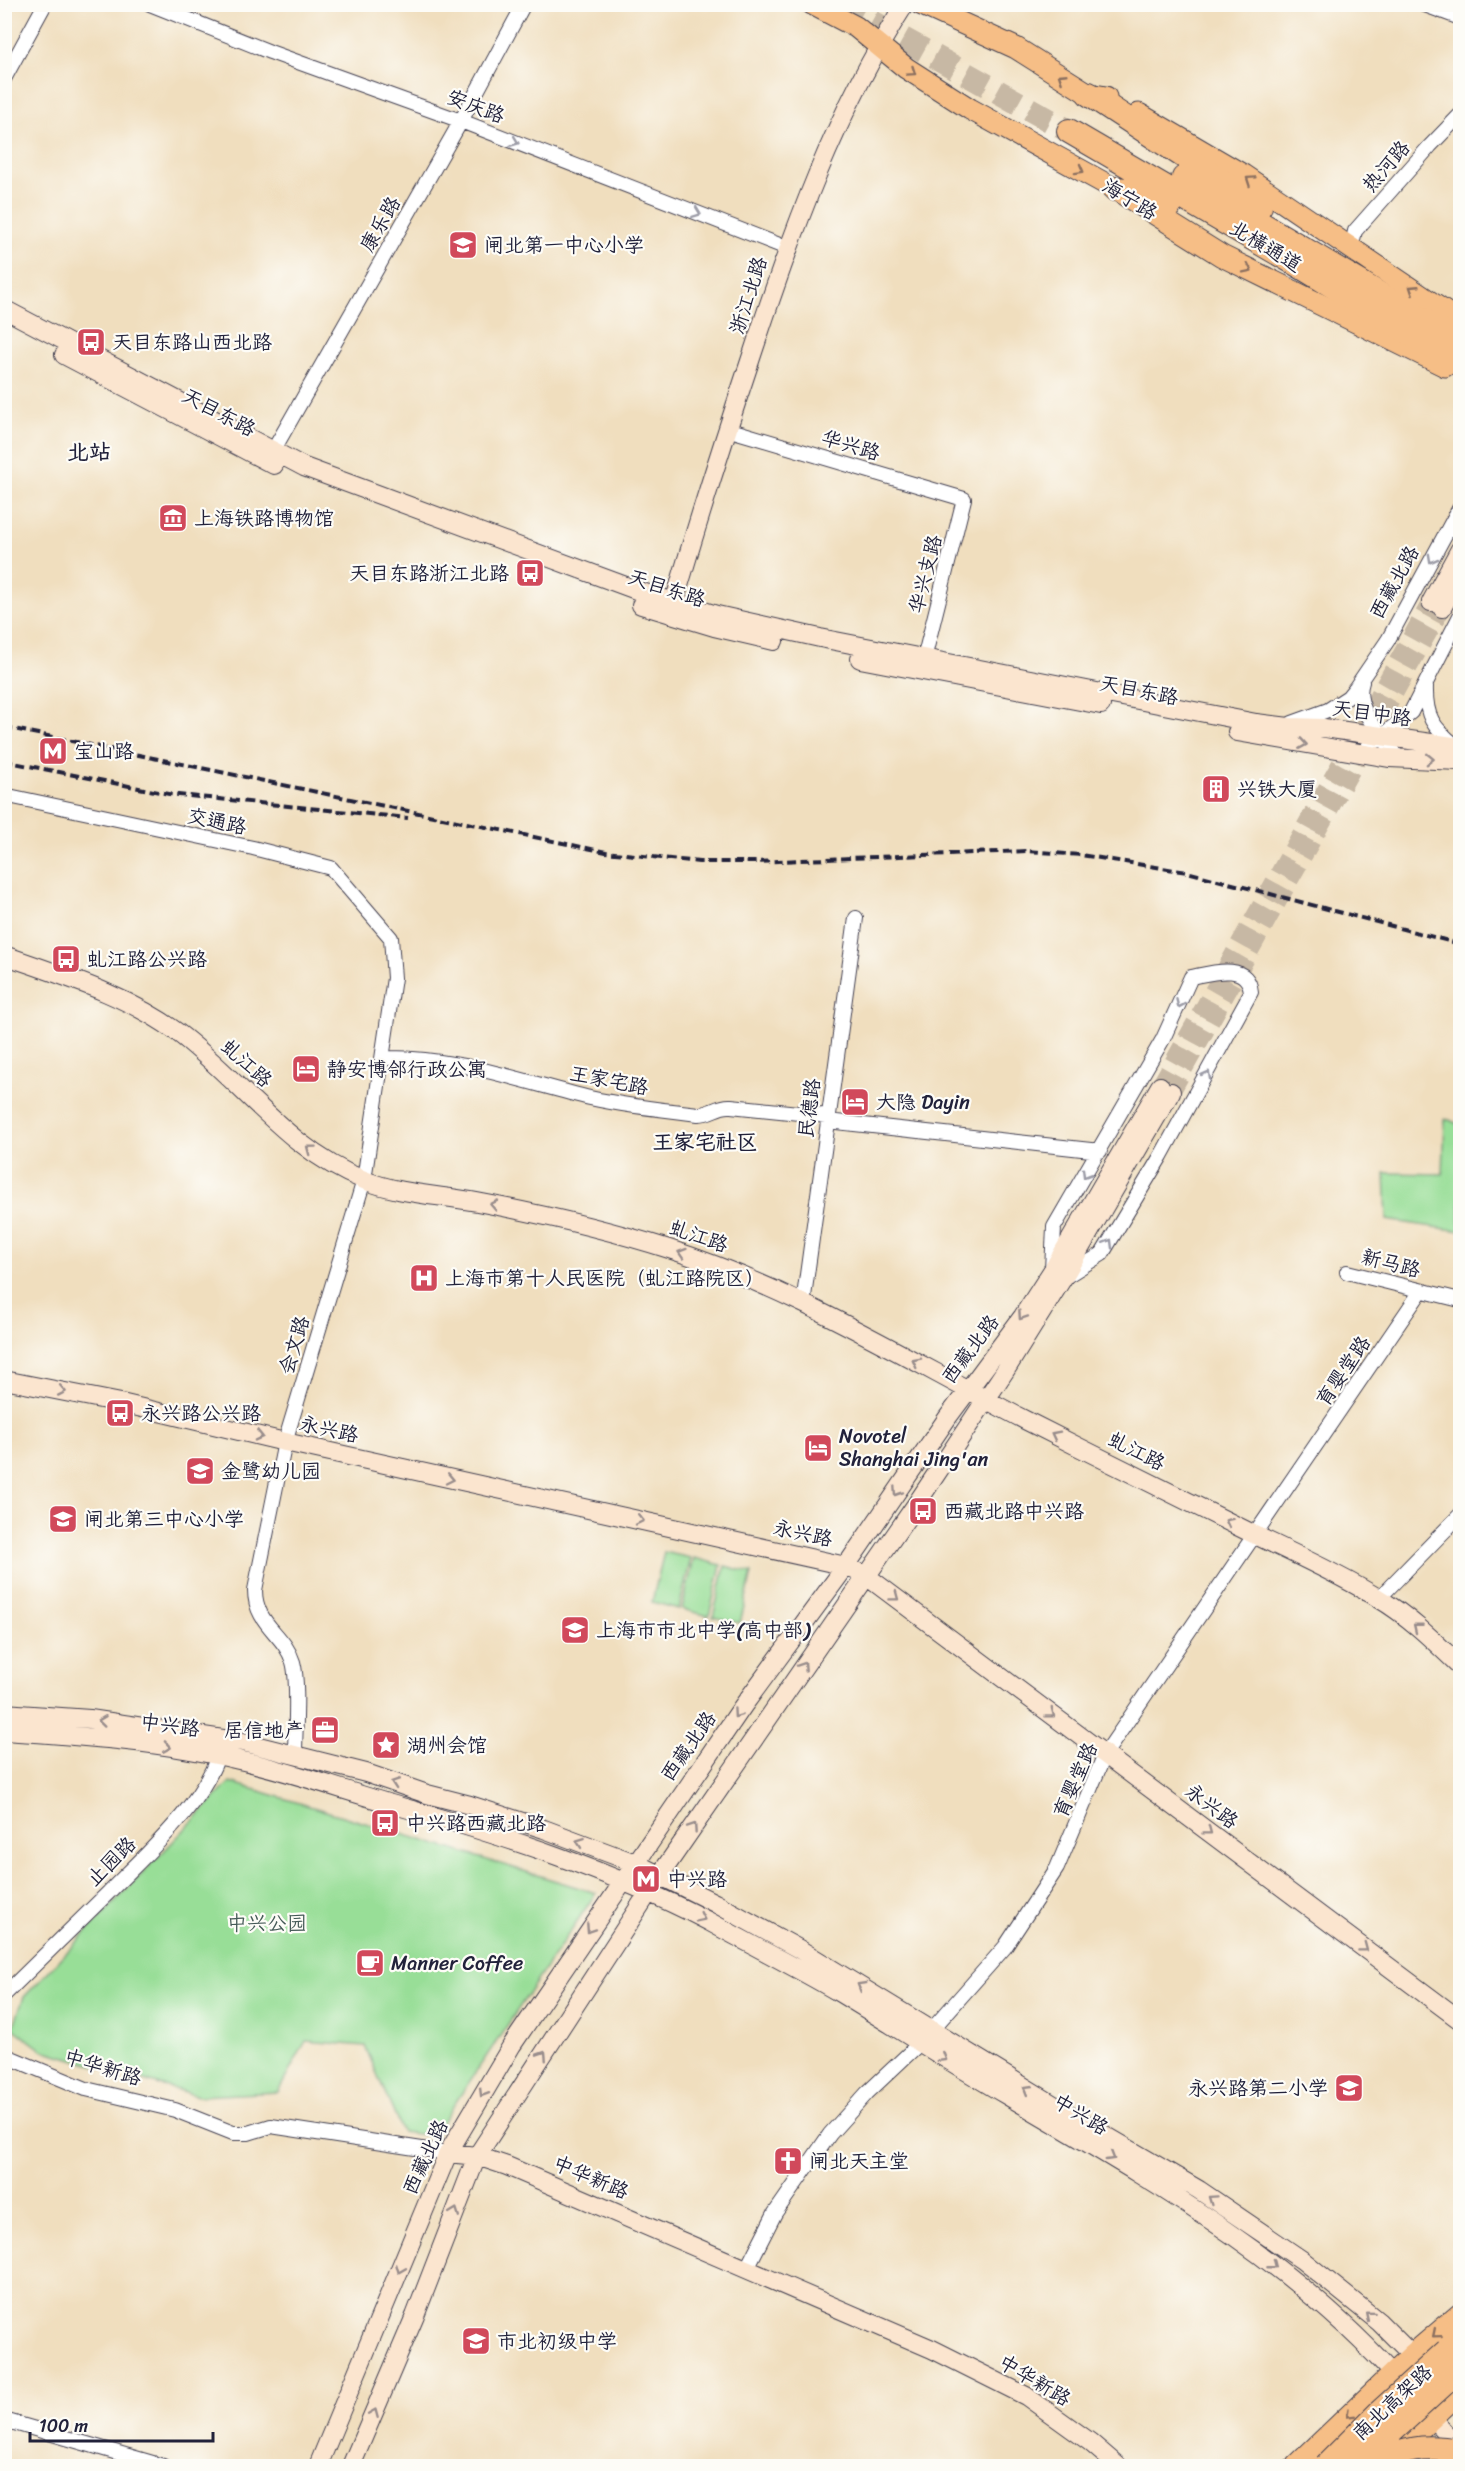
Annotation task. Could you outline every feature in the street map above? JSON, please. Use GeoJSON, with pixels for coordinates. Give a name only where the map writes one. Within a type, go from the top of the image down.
{"type":"FeatureCollection","features":[{"type":"Feature","properties":{"kind":"highway"},"geometry":{"type":"LineString","coordinates":[[1089,94],[1271,214],[1286,238]]}},
{"type":"Feature","properties":{"kind":"highway","name":"北横通道"},"geometry":{"type":"LineString","coordinates":[[1461,342],[1361,293],[1305,269],[1072,124],[1286,238],[1361,293],[1461,364]]}},
{"type":"Feature","properties":{"kind":"highway"},"geometry":{"type":"LineString","coordinates":[[1115,189],[1148,192],[1248,252],[1305,269]]}},
{"type":"Feature","properties":{"kind":"highway","name":"南北高架路"},"geometry":{"type":"LineString","coordinates":[[1326,2466],[1380,2412],[1461,2339]]}},
{"type":"Feature","properties":{"kind":"highway","name":"南北高架路"},"geometry":{"type":"LineString","coordinates":[[1354,2466],[1461,2369]]}},
{"type":"Feature","properties":{"kind":"highway"},"geometry":{"type":"LineString","coordinates":[[1370,2466],[1412,2449],[1435,2447],[1461,2449]]}},
{"type":"Feature","properties":{"kind":"main road","name":"海宁路"},"geometry":{"type":"LineString","coordinates":[[812,4],[856,27],[906,68],[970,109],[1115,189],[1222,256],[1461,374]]}},
{"type":"Feature","properties":{"kind":"main road","name":"浙江北路"},"geometry":{"type":"LineString","coordinates":[[672,609],[787,248],[878,45],[904,4]]}},
{"type":"Feature","properties":{"kind":"main road"},"geometry":{"type":"LineString","coordinates":[[920,4],[1016,48],[1089,94],[1104,96],[1120,103],[1243,175],[1461,322]]}},
{"type":"Feature","properties":{"kind":"main road","name":"天目东路"},"geometry":{"type":"LineString","coordinates":[[4,309],[270,457],[300,478],[672,609],[714,627],[922,671],[1281,740],[1361,753]]}},
{"type":"Feature","properties":{"kind":"main road","name":"天目东路"},"geometry":{"type":"LineString","coordinates":[[4,324],[270,457]]}},
{"type":"Feature","properties":{"kind":"main road"},"geometry":{"type":"LineString","coordinates":[[1461,549],[1436,605],[1461,575]]}},
{"type":"Feature","properties":{"kind":"main road","name":"天目东路"},"geometry":{"type":"LineString","coordinates":[[672,609],[1278,726]]}},
{"type":"Feature","properties":{"kind":"main road","name":"天目中路"},"geometry":{"type":"LineString","coordinates":[[1278,726],[1324,728],[1459,751]]}},
{"type":"Feature","properties":{"kind":"main road","name":"天目中路"},"geometry":{"type":"LineString","coordinates":[[1361,753],[1400,759],[1459,751]]}},
{"type":"Feature","properties":{"kind":"main road","name":"虬江路"},"geometry":{"type":"LineString","coordinates":[[4,955],[121,1000],[164,1023],[197,1048],[305,1146],[332,1164],[364,1180],[396,1189],[475,1201],[552,1217],[663,1247],[742,1275],[1379,1598],[1433,1640],[1461,1666]]}},
{"type":"Feature","properties":{"kind":"main road","name":"西藏北路"},"geometry":{"type":"LineString","coordinates":[[351,2466],[415,2316],[477,2156],[660,1875],[986,1399],[1166,1089]]}},
{"type":"Feature","properties":{"kind":"main road","name":"西藏北路"},"geometry":{"type":"LineString","coordinates":[[318,2466],[448,2153],[512,2045],[743,1706],[846,1566],[948,1417],[1058,1275]]}},
{"type":"Feature","properties":{"kind":"main road","name":"永兴路"},"geometry":{"type":"LineString","coordinates":[[4,1380],[121,1403],[285,1442],[846,1566],[866,1575],[1461,2020]]}},
{"type":"Feature","properties":{"kind":"main road","name":"中兴路"},"geometry":{"type":"LineString","coordinates":[[4,1713],[90,1719],[220,1746],[393,1805],[485,1830],[580,1863],[649,1893],[706,1920],[1062,2110],[1199,2190],[1302,2260],[1378,2322],[1458,2398]]}},
{"type":"Feature","properties":{"kind":"main road","name":"中兴路"},"geometry":{"type":"LineString","coordinates":[[4,1731],[220,1746],[296,1755],[366,1773],[544,1829],[635,1863],[660,1875],[799,1949],[926,2037],[1189,2205],[1287,2277],[1361,2341],[1461,2449]]}},
{"type":"Feature","properties":{"kind":"main road","name":"中华新路"},"geometry":{"type":"LineString","coordinates":[[448,2153],[477,2156],[507,2166],[932,2349],[1026,2396],[1090,2442],[1118,2466]]}},
{"type":"Feature","properties":{"kind":"main road"},"geometry":{"type":"LineString","coordinates":[[1296,2466],[1392,2373],[1461,2314]]}},
{"type":"Feature","properties":{"kind":"main road"},"geometry":{"type":"LineString","coordinates":[[1386,2466],[1404,2444],[1458,2398]]}},
{"type":"Feature","properties":{"kind":"main road"},"geometry":{"type":"LineString","coordinates":[[1365,2466],[1404,2444]]}},
{"type":"Feature","properties":{"kind":"street"},"geometry":{"type":"LineString","coordinates":[[4,79],[45,4]]}},
{"type":"Feature","properties":{"kind":"street","name":"安庆路"},"geometry":{"type":"LineString","coordinates":[[150,4],[270,52],[461,121],[787,248]]}},
{"type":"Feature","properties":{"kind":"street","name":"康乐路"},"geometry":{"type":"LineString","coordinates":[[270,457],[461,121],[524,4]]}},
{"type":"Feature","properties":{"kind":"street"},"geometry":{"type":"LineString","coordinates":[[1422,4],[1461,18]]}},
{"type":"Feature","properties":{"kind":"street","name":"热河路"},"geometry":{"type":"LineString","coordinates":[[1351,248],[1355,231],[1430,146],[1461,115]]}},
{"type":"Feature","properties":{"kind":"street","name":"华兴路"},"geometry":{"type":"LineString","coordinates":[[728,429],[964,499]]}},
{"type":"Feature","properties":{"kind":"street","name":"华兴支路"},"geometry":{"type":"LineString","coordinates":[[924,659],[964,499]]}},
{"type":"Feature","properties":{"kind":"street","name":"西藏北路"},"geometry":{"type":"LineString","coordinates":[[1278,726],[1304,720],[1328,710],[1348,697],[1364,677],[1391,634],[1461,507]]}},
{"type":"Feature","properties":{"kind":"street"},"geometry":{"type":"LineString","coordinates":[[1361,753],[1383,737],[1414,706],[1461,616]]}},
{"type":"Feature","properties":{"kind":"street"},"geometry":{"type":"LineString","coordinates":[[1364,677],[1359,696],[1368,716],[1400,759]]}},
{"type":"Feature","properties":{"kind":"street"},"geometry":{"type":"LineString","coordinates":[[1427,681],[1427,701],[1431,720],[1435,728],[1459,751]]}},
{"type":"Feature","properties":{"kind":"street"},"geometry":{"type":"LineString","coordinates":[[1368,716],[1384,724],[1402,720]]}},
{"type":"Feature","properties":{"kind":"street","name":"交通路"},"geometry":{"type":"LineString","coordinates":[[4,795],[253,848],[331,868],[391,938]]}},
{"type":"Feature","properties":{"kind":"street","name":"民德路"},"geometry":{"type":"LineString","coordinates":[[803,1304],[856,918]]}},
{"type":"Feature","properties":{"kind":"street","name":"会文路"},"geometry":{"type":"LineString","coordinates":[[296,1755],[293,1662],[285,1647],[260,1616],[255,1601],[255,1590],[285,1442],[364,1180],[394,978],[391,938]]}},
{"type":"Feature","properties":{"kind":"street"},"geometry":{"type":"LineString","coordinates":[[1227,969],[1242,976],[1250,987],[1249,999],[1161,1156],[1102,1254],[1058,1275],[1054,1227],[1100,1150],[1163,1039],[1191,977],[1227,969]]}},
{"type":"Feature","properties":{"kind":"street","name":"王家宅路"},"geometry":{"type":"LineString","coordinates":[[382,1058],[411,1057],[439,1060],[584,1096],[636,1106],[699,1114],[709,1113],[723,1105],[1100,1150]]}},
{"type":"Feature","properties":{"kind":"street","name":"新马路"},"geometry":{"type":"LineString","coordinates":[[1347,1272],[1461,1300]]}},
{"type":"Feature","properties":{"kind":"street","name":"育婴堂路"},"geometry":{"type":"LineString","coordinates":[[747,2268],[776,2213],[830,2134],[867,2093],[926,2037],[1005,1947],[1057,1868],[1105,1754],[1421,1291]]}},
{"type":"Feature","properties":{"kind":"street"},"geometry":{"type":"LineString","coordinates":[[1379,1598],[1461,1515]]}},
{"type":"Feature","properties":{"kind":"street","name":"止园路"},"geometry":{"type":"LineString","coordinates":[[4,1995],[167,1832],[202,1787],[220,1746]]}},
{"type":"Feature","properties":{"kind":"street","name":"中华新路"},"geometry":{"type":"LineString","coordinates":[[4,2055],[86,2089],[175,2110],[233,2133],[248,2133],[271,2126],[448,2153]]}},
{"type":"Feature","properties":{"kind":"street"},"geometry":{"type":"LineString","coordinates":[[4,2420],[163,2466]]}},
{"type":"Feature","properties":{"kind":"green space"},"geometry":{"type":"Polygon","coordinates":[[[1445,1118],[1460,1125],[1460,1231],[1387,1220],[1385,1173],[1443,1174],[1445,1118]]]}},
{"type":"Feature","properties":{"kind":"green space"},"geometry":{"type":"Polygon","coordinates":[[[664,1552],[691,1558],[679,1609],[652,1602],[664,1552]]]}},
{"type":"Feature","properties":{"kind":"green space"},"geometry":{"type":"Polygon","coordinates":[[[694,1558],[721,1565],[709,1616],[682,1609],[694,1558]]]}},
{"type":"Feature","properties":{"kind":"green space"},"geometry":{"type":"Polygon","coordinates":[[[725,1566],[752,1573],[740,1623],[713,1617],[725,1566]]]}},
{"type":"Feature","properties":{"kind":"green space","name":"中兴公园"},"geometry":{"type":"Polygon","coordinates":[[[230,1782],[596,1893],[433,2136],[402,2132],[365,2046],[306,2041],[278,2092],[198,2096],[42,2050],[13,2028],[24,1997],[230,1782]]]}},
{"type":"Feature","properties":{"kind":"tunnel"},"geometry":{"type":"LineString","coordinates":[[840,4],[1069,131]]}},
{"type":"Feature","properties":{"kind":"tunnel"},"geometry":{"type":"LineString","coordinates":[[1160,1086],[1431,602]]}},
{"type":"Feature","properties":{"kind":"tunnel"},"geometry":{"type":"LineString","coordinates":[[1171,1092],[1442,608]]}},
{"type":"Feature","properties":{"kind":"railway"},"geometry":{"type":"LineString","coordinates":[[4,727],[606,852],[699,862],[755,862],[1027,851],[1081,855],[1187,872],[1460,944]]}},
{"type":"Feature","properties":{"kind":"railway"},"geometry":{"type":"LineString","coordinates":[[4,761],[169,794],[408,818]]}},
{"type":"Feature","properties":{"kind":"place","name":"闸北第一中心小学"},"geometry":{"type":"Point","coordinates":[463,245]}},
{"type":"Feature","properties":{"kind":"place","name":"天目东路山西北路"},"geometry":{"type":"Point","coordinates":[91,342]}},
{"type":"Feature","properties":{"kind":"place","name":"上海铁路博物馆"},"geometry":{"type":"Point","coordinates":[173,518]}},
{"type":"Feature","properties":{"kind":"place","name":"天目东路浙江北路"},"geometry":{"type":"Point","coordinates":[530,573]}},
{"type":"Feature","properties":{"kind":"place","name":"宝山路"},"geometry":{"type":"Point","coordinates":[53,751]}},
{"type":"Feature","properties":{"kind":"place","name":"兴铁大厦"},"geometry":{"type":"Point","coordinates":[1216,789]}},
{"type":"Feature","properties":{"kind":"place","name":"虬江路公兴路"},"geometry":{"type":"Point","coordinates":[66,959]}},
{"type":"Feature","properties":{"kind":"place","name":"静安博邻行政公寓"},"geometry":{"type":"Point","coordinates":[306,1069]}},
{"type":"Feature","properties":{"kind":"place","name":"大隐 Dayin"},"geometry":{"type":"Point","coordinates":[855,1102]}},
{"type":"Feature","properties":{"kind":"place","name":"上海市第十人民医院（虬江路院区）"},"geometry":{"type":"Point","coordinates":[424,1278]}},
{"type":"Feature","properties":{"kind":"place","name":"永兴路公兴路"},"geometry":{"type":"Point","coordinates":[120,1413]}},
{"type":"Feature","properties":{"kind":"place","name":"Novotel Shanghai Jing'an"},"geometry":{"type":"Point","coordinates":[818,1448]}},
{"type":"Feature","properties":{"kind":"place","name":"金鹭幼儿园"},"geometry":{"type":"Point","coordinates":[200,1471]}},
{"type":"Feature","properties":{"kind":"place","name":"西藏北路中兴路"},"geometry":{"type":"Point","coordinates":[923,1511]}},
{"type":"Feature","properties":{"kind":"place","name":"闸北第三中心小学"},"geometry":{"type":"Point","coordinates":[63,1519]}},
{"type":"Feature","properties":{"kind":"place","name":"上海市市北中学(高中部)"},"geometry":{"type":"Point","coordinates":[575,1630]}},
{"type":"Feature","properties":{"kind":"place","name":"居信地产"},"geometry":{"type":"Point","coordinates":[325,1730]}},
{"type":"Feature","properties":{"kind":"place","name":"湖州会馆"},"geometry":{"type":"Point","coordinates":[386,1745]}},
{"type":"Feature","properties":{"kind":"place","name":"中兴路西藏北路"},"geometry":{"type":"Point","coordinates":[385,1823]}},
{"type":"Feature","properties":{"kind":"place","name":"中兴路"},"geometry":{"type":"Point","coordinates":[646,1879]}},
{"type":"Feature","properties":{"kind":"place","name":"Manner Coffee"},"geometry":{"type":"Point","coordinates":[370,1963]}},
{"type":"Feature","properties":{"kind":"place","name":"永兴路第二小学"},"geometry":{"type":"Point","coordinates":[1349,2088]}},
{"type":"Feature","properties":{"kind":"place","name":"闸北天主堂"},"geometry":{"type":"Point","coordinates":[788,2161]}},
{"type":"Feature","properties":{"kind":"place","name":"市北初级中学"},"geometry":{"type":"Point","coordinates":[476,2341]}},
{"type":"Feature","properties":{"kind":"district","name":"北站"},"geometry":{"type":"Point","coordinates":[89,451]}},
{"type":"Feature","properties":{"kind":"district","name":"王家宅社区"},"geometry":{"type":"Point","coordinates":[705,1142]}}]}
